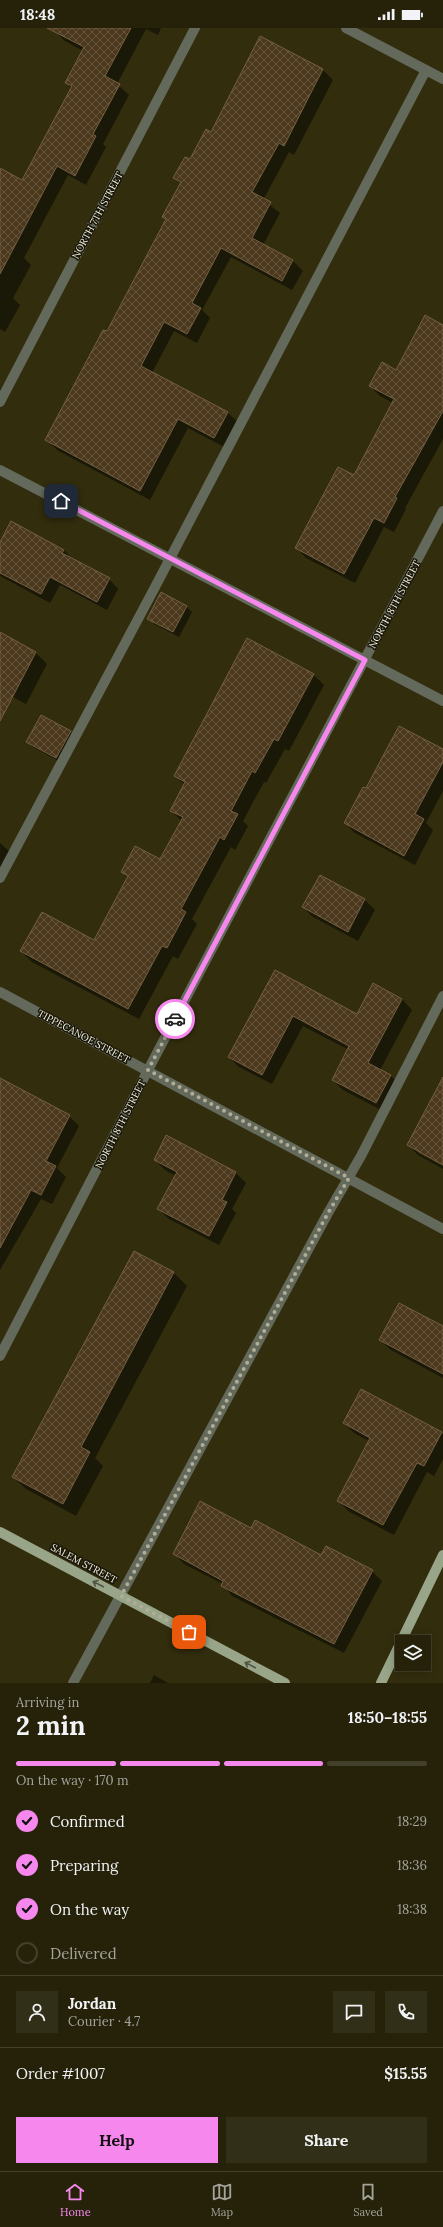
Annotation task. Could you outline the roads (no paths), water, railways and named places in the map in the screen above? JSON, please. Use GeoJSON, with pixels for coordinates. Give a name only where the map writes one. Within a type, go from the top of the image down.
{"type":"FeatureCollection","features":[{"type":"Feature","properties":{"kind":"main road","name":"SALEM STREET"},"geometry":{"type":"LineString","coordinates":[[0,1532],[285,1683]]}},
{"type":"Feature","properties":{"kind":"main road"},"geometry":{"type":"LineString","coordinates":[[381,1683],[443,1555]]}},
{"type":"Feature","properties":{"kind":"street","name":"NORTH 7TH STREET"},"geometry":{"type":"LineString","coordinates":[[0,402],[195,28]]}},
{"type":"Feature","properties":{"kind":"street"},"geometry":{"type":"LineString","coordinates":[[346,28],[443,79]]}},
{"type":"Feature","properties":{"kind":"street"},"geometry":{"type":"LineString","coordinates":[[0,878],[426,70]]}},
{"type":"Feature","properties":{"kind":"street"},"geometry":{"type":"LineString","coordinates":[[0,470],[443,701]]}},
{"type":"Feature","properties":{"kind":"street","name":"NORTH 8TH STREET"},"geometry":{"type":"LineString","coordinates":[[0,1356],[148,1070],[443,511]]}},
{"type":"Feature","properties":{"kind":"street","name":"TIPPECANOE STREET"},"geometry":{"type":"LineString","coordinates":[[0,992],[443,1229]]}},
{"type":"Feature","properties":{"kind":"street"},"geometry":{"type":"LineString","coordinates":[[73,1683],[328,1213],[349,1178],[443,996]]}}]}
